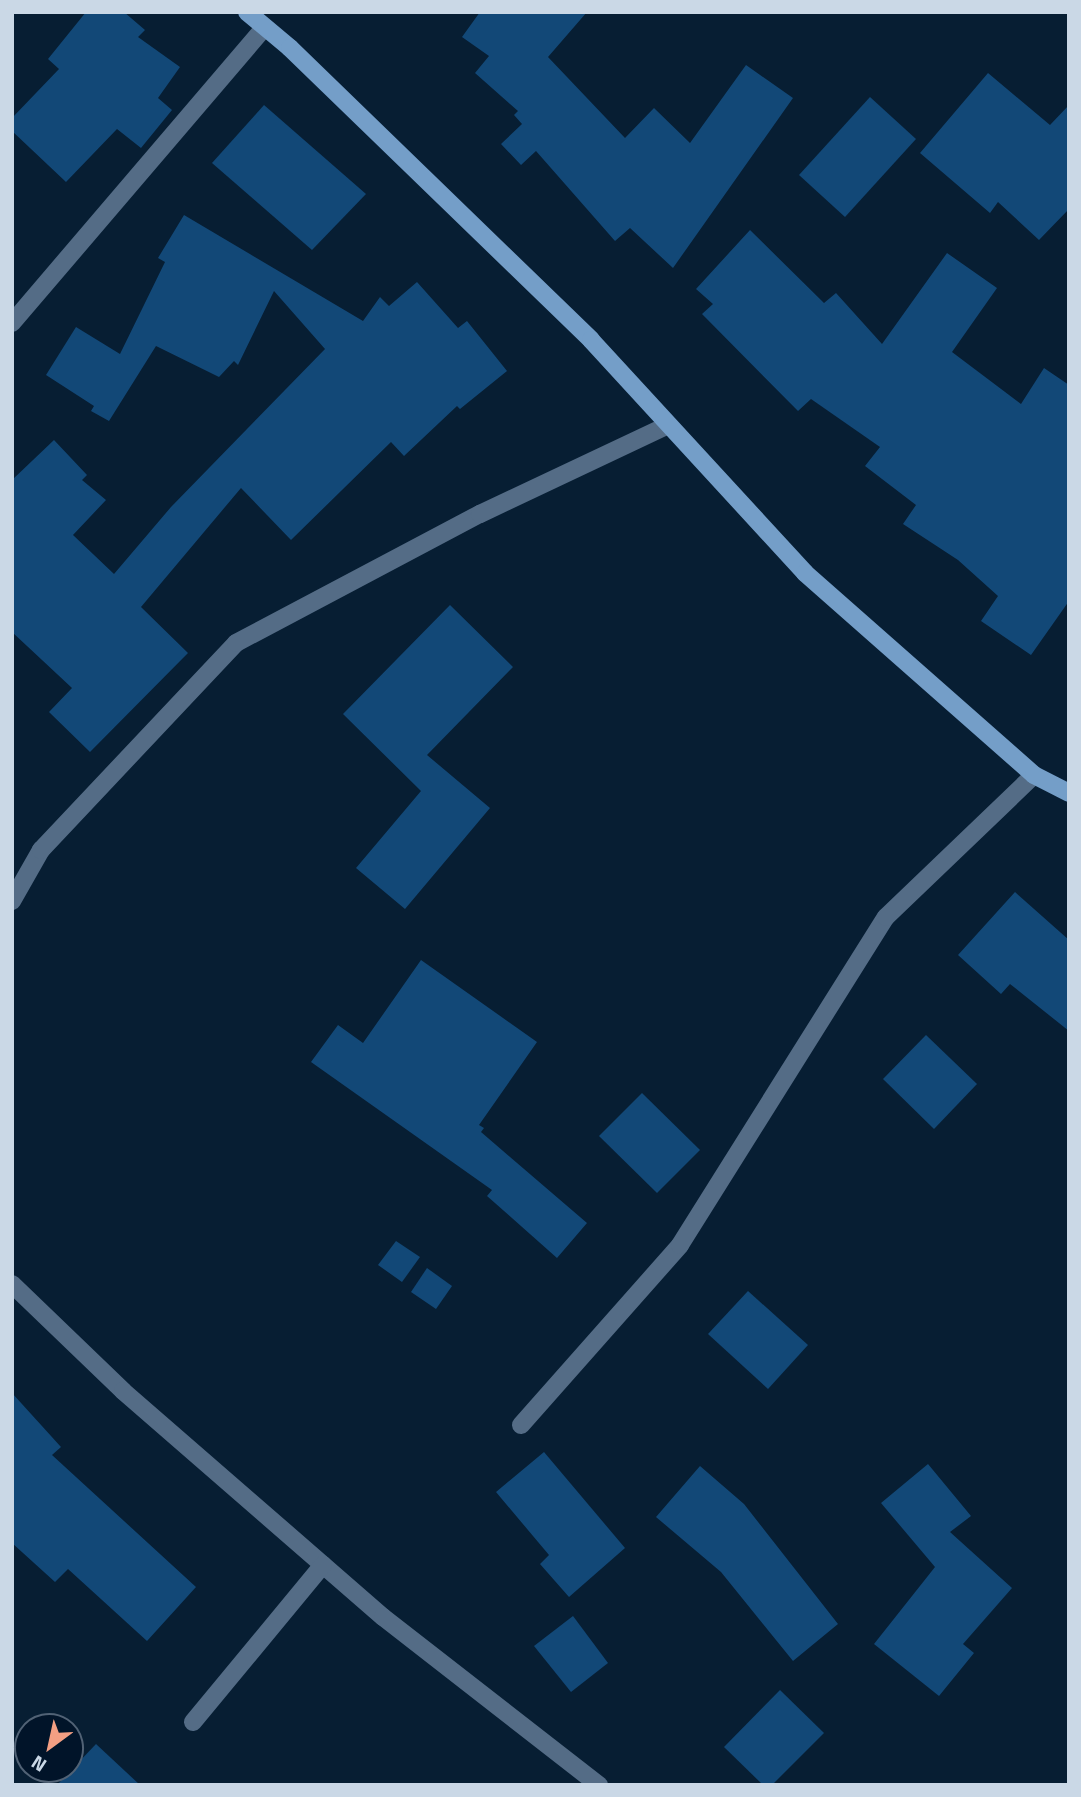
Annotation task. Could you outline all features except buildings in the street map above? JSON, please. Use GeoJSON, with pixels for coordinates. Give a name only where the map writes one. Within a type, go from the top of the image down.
{"type":"FeatureCollection","features":[{"type":"Feature","properties":{"kind":"main road"},"geometry":{"type":"LineString","coordinates":[[247,12],[591,340],[805,573],[1034,775],[1069,793]]}},
{"type":"Feature","properties":{"kind":"street"},"geometry":{"type":"LineString","coordinates":[[12,323],[265,27]]}},
{"type":"Feature","properties":{"kind":"street"},"geometry":{"type":"LineString","coordinates":[[12,901],[41,850],[236,643],[480,514],[668,425]]}},
{"type":"Feature","properties":{"kind":"street"},"geometry":{"type":"LineString","coordinates":[[521,1425],[680,1245],[886,917],[1034,775]]}},
{"type":"Feature","properties":{"kind":"street"},"geometry":{"type":"LineString","coordinates":[[12,1284],[123,1391],[324,1565],[599,1785]]}},
{"type":"Feature","properties":{"kind":"street"},"geometry":{"type":"LineString","coordinates":[[193,1722],[324,1565]]}}]}
